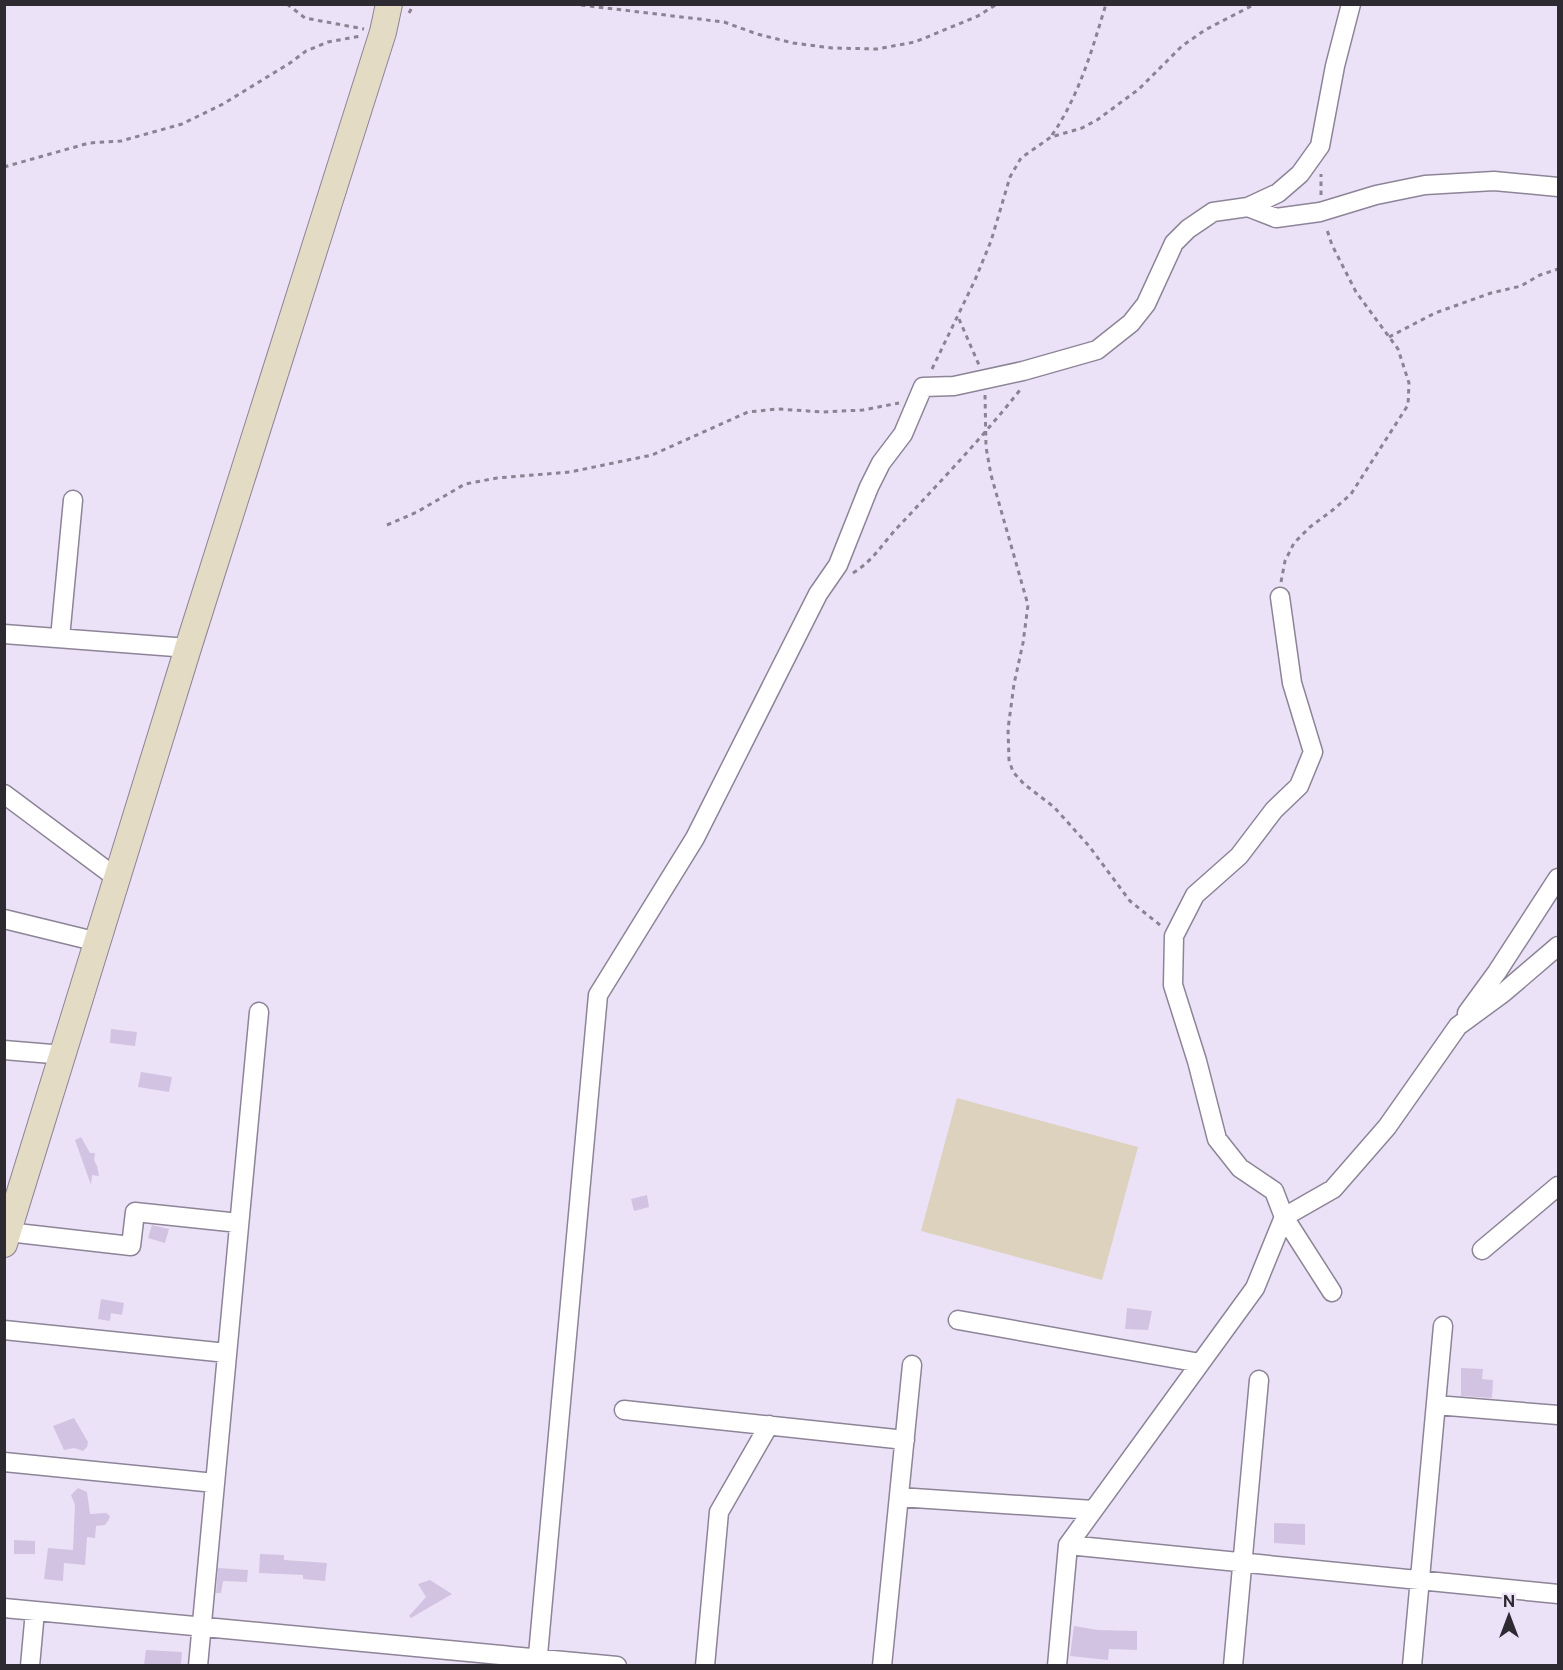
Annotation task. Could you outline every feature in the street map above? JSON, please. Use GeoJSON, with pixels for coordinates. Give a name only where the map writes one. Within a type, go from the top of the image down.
{"type":"FeatureCollection","features":[{"type":"Feature","properties":{"kind":"main road"},"geometry":{"type":"LineString","coordinates":[[6,1238],[188,648],[382,32],[399,10]]}},
{"type":"Feature","properties":{"kind":"street"},"geometry":{"type":"LineString","coordinates":[[537,1662],[598,995],[695,838],[818,594],[838,565],[869,487],[881,463],[903,434],[923,387],[954,386],[1037,367],[1097,350],[1131,323],[1146,304],[1174,243],[1188,229],[1213,212],[1248,207],[1278,193],[1300,174],[1320,146],[1335,66],[1351,4]]}},
{"type":"Feature","properties":{"kind":"street"},"geometry":{"type":"LineString","coordinates":[[1248,207],[1276,218],[1320,212],[1376,195],[1425,185],[1494,181],[1558,187]]}},
{"type":"Feature","properties":{"kind":"street"},"geometry":{"type":"LineString","coordinates":[[60,638],[73,500]]}},
{"type":"Feature","properties":{"kind":"street"},"geometry":{"type":"LineString","coordinates":[[1280,597],[1292,683],[1313,752],[1299,786],[1274,810],[1239,856],[1195,895],[1174,936],[1173,985],[1197,1062],[1217,1139],[1240,1168],[1274,1191],[1284,1217],[1332,1292]]}},
{"type":"Feature","properties":{"kind":"street"},"geometry":{"type":"LineString","coordinates":[[4,634],[188,648]]}},
{"type":"Feature","properties":{"kind":"street"},"geometry":{"type":"LineString","coordinates":[[4,794],[118,879]]}},
{"type":"Feature","properties":{"kind":"street"},"geometry":{"type":"LineString","coordinates":[[1057,1665],[1068,1545],[1255,1288],[1284,1217],[1333,1189],[1387,1127],[1497,972],[1558,878]]}},
{"type":"Feature","properties":{"kind":"street"},"geometry":{"type":"LineString","coordinates":[[4,919],[98,942]]}},
{"type":"Feature","properties":{"kind":"street"},"geometry":{"type":"LineString","coordinates":[[1458,1026],[1503,993],[1558,946]]}},
{"type":"Feature","properties":{"kind":"street"},"geometry":{"type":"LineString","coordinates":[[198,1665],[259,1012]]}},
{"type":"Feature","properties":{"kind":"street"},"geometry":{"type":"LineString","coordinates":[[4,1050],[64,1055]]}},
{"type":"Feature","properties":{"kind":"street"},"geometry":{"type":"LineString","coordinates":[[1482,1250],[1558,1186]]}},
{"type":"Feature","properties":{"kind":"street"},"geometry":{"type":"LineString","coordinates":[[6,1238],[131,1246],[135,1212],[239,1223]]}},
{"type":"Feature","properties":{"kind":"street"},"geometry":{"type":"LineString","coordinates":[[958,1320],[1200,1363]]}},
{"type":"Feature","properties":{"kind":"street"},"geometry":{"type":"LineString","coordinates":[[1412,1665],[1443,1326]]}},
{"type":"Feature","properties":{"kind":"street"},"geometry":{"type":"LineString","coordinates":[[4,1330],[227,1353]]}},
{"type":"Feature","properties":{"kind":"street"},"geometry":{"type":"LineString","coordinates":[[882,1665],[912,1365]]}},
{"type":"Feature","properties":{"kind":"street"},"geometry":{"type":"LineString","coordinates":[[1233,1665],[1259,1380]]}},
{"type":"Feature","properties":{"kind":"street"},"geometry":{"type":"LineString","coordinates":[[1436,1405],[1558,1415]]}},
{"type":"Feature","properties":{"kind":"street"},"geometry":{"type":"LineString","coordinates":[[624,1410],[905,1440]]}},
{"type":"Feature","properties":{"kind":"street"},"geometry":{"type":"LineString","coordinates":[[705,1665],[718,1512],[769,1425]]}},
{"type":"Feature","properties":{"kind":"street"},"geometry":{"type":"LineString","coordinates":[[4,1462],[215,1483]]}},
{"type":"Feature","properties":{"kind":"street"},"geometry":{"type":"LineString","coordinates":[[899,1497],[1093,1510]]}},
{"type":"Feature","properties":{"kind":"street"},"geometry":{"type":"LineString","coordinates":[[1068,1545],[1558,1594]]}},
{"type":"Feature","properties":{"kind":"street"},"geometry":{"type":"LineString","coordinates":[[4,1608],[201,1626],[537,1662],[617,1665]]}},
{"type":"Feature","properties":{"kind":"street"},"geometry":{"type":"LineString","coordinates":[[30,1665],[35,1611]]}},
{"type":"Feature","properties":{"kind":"path"},"geometry":{"type":"LineString","coordinates":[[287,4],[305,18],[382,32]]}},
{"type":"Feature","properties":{"kind":"path"},"geometry":{"type":"LineString","coordinates":[[399,10],[414,4]]}},
{"type":"Feature","properties":{"kind":"path"},"geometry":{"type":"LineString","coordinates":[[572,4],[724,22],[793,44],[878,49],[915,42],[978,16],[997,4]]}},
{"type":"Feature","properties":{"kind":"path"},"geometry":{"type":"LineString","coordinates":[[1051,137],[1066,116],[1079,86],[1107,4]]}},
{"type":"Feature","properties":{"kind":"path"},"geometry":{"type":"LineString","coordinates":[[387,525],[417,512],[465,483],[570,472],[652,455],[748,412],[778,409],[823,412],[864,410],[898,403],[923,387],[958,318],[991,241],[1010,177],[1021,158],[1051,137],[1082,128],[1097,120],[1139,89],[1182,46],[1205,30],[1256,4]]}},
{"type":"Feature","properties":{"kind":"path"},"geometry":{"type":"LineString","coordinates":[[4,167],[89,143],[121,141],[182,124],[223,104],[306,51],[328,42],[382,32]]}},
{"type":"Feature","properties":{"kind":"path"},"geometry":{"type":"LineString","coordinates":[[1280,597],[1282,575],[1294,543],[1351,494],[1408,405],[1409,383],[1398,349],[1356,292],[1332,245],[1320,212],[1320,146]]}},
{"type":"Feature","properties":{"kind":"path"},"geometry":{"type":"LineString","coordinates":[[1389,337],[1435,313],[1491,293],[1521,286],[1540,275],[1558,269]]}},
{"type":"Feature","properties":{"kind":"path"},"geometry":{"type":"LineString","coordinates":[[958,318],[985,378],[986,447],[991,475],[1028,605],[1008,729],[1009,760],[1013,772],[1040,798],[1054,807],[1089,846],[1130,901],[1174,936]]}},
{"type":"Feature","properties":{"kind":"path"},"geometry":{"type":"LineString","coordinates":[[848,576],[868,563],[1000,414],[1037,367]]}},
{"type":"Feature","properties":{"kind":"shaded area"},"geometry":{"type":"Polygon","coordinates":[[[957,1098],[1138,1147],[1102,1280],[921,1231],[957,1098]]]}},
{"type":"Feature","properties":{"kind":"building"},"geometry":{"type":"Polygon","coordinates":[[[111,1029],[137,1032],[135,1046],[110,1043],[111,1029]]]}},
{"type":"Feature","properties":{"kind":"building"},"geometry":{"type":"Polygon","coordinates":[[[141,1072],[172,1077],[169,1092],[138,1087],[141,1072]]]}},
{"type":"Feature","properties":{"kind":"building"},"geometry":{"type":"Polygon","coordinates":[[[81,1137],[90,1153],[95,1153],[94,1160],[99,1176],[92,1175],[91,1185],[75,1140],[81,1137]]]}},
{"type":"Feature","properties":{"kind":"building"},"geometry":{"type":"Polygon","coordinates":[[[647,1195],[649,1207],[634,1211],[631,1199],[647,1195]]]}},
{"type":"Feature","properties":{"kind":"building"},"geometry":{"type":"Polygon","coordinates":[[[152,1225],[169,1229],[165,1243],[148,1238],[152,1225]]]}},
{"type":"Feature","properties":{"kind":"building"},"geometry":{"type":"Polygon","coordinates":[[[101,1299],[124,1303],[122,1315],[111,1313],[110,1321],[98,1319],[101,1299]]]}},
{"type":"Feature","properties":{"kind":"building"},"geometry":{"type":"Polygon","coordinates":[[[1127,1308],[1152,1311],[1148,1330],[1125,1329],[1127,1308]]]}},
{"type":"Feature","properties":{"kind":"building"},"geometry":{"type":"Polygon","coordinates":[[[1461,1368],[1483,1369],[1482,1379],[1493,1380],[1492,1398],[1461,1396],[1461,1368]]]}},
{"type":"Feature","properties":{"kind":"building"},"geometry":{"type":"Polygon","coordinates":[[[74,1418],[88,1442],[83,1451],[74,1448],[64,1450],[53,1426],[74,1418]]]}},
{"type":"Feature","properties":{"kind":"building"},"geometry":{"type":"Polygon","coordinates":[[[78,1488],[87,1492],[90,1514],[106,1513],[110,1516],[105,1525],[96,1526],[95,1538],[87,1537],[85,1565],[64,1563],[63,1581],[44,1579],[48,1548],[73,1550],[75,1505],[71,1495],[78,1488]]]}},
{"type":"Feature","properties":{"kind":"building"},"geometry":{"type":"Polygon","coordinates":[[[1274,1523],[1305,1524],[1305,1545],[1274,1543],[1274,1523]]]}},
{"type":"Feature","properties":{"kind":"building"},"geometry":{"type":"Polygon","coordinates":[[[14,1540],[35,1541],[35,1554],[14,1554],[14,1540]]]}},
{"type":"Feature","properties":{"kind":"building"},"geometry":{"type":"Polygon","coordinates":[[[260,1554],[284,1555],[284,1560],[327,1563],[325,1581],[303,1579],[303,1575],[259,1573],[260,1554]]]}},
{"type":"Feature","properties":{"kind":"building"},"geometry":{"type":"Polygon","coordinates":[[[218,1568],[248,1570],[247,1582],[223,1581],[221,1593],[216,1593],[218,1568]]]}},
{"type":"Feature","properties":{"kind":"building"},"geometry":{"type":"Polygon","coordinates":[[[430,1580],[452,1594],[411,1618],[409,1616],[426,1597],[418,1584],[430,1580]]]}},
{"type":"Feature","properties":{"kind":"building"},"geometry":{"type":"Polygon","coordinates":[[[1074,1626],[1098,1630],[1137,1631],[1137,1650],[1109,1649],[1108,1660],[1070,1656],[1074,1626]]]}},
{"type":"Feature","properties":{"kind":"building"},"geometry":{"type":"Polygon","coordinates":[[[146,1650],[182,1652],[181,1665],[144,1665],[146,1650]]]}}]}
